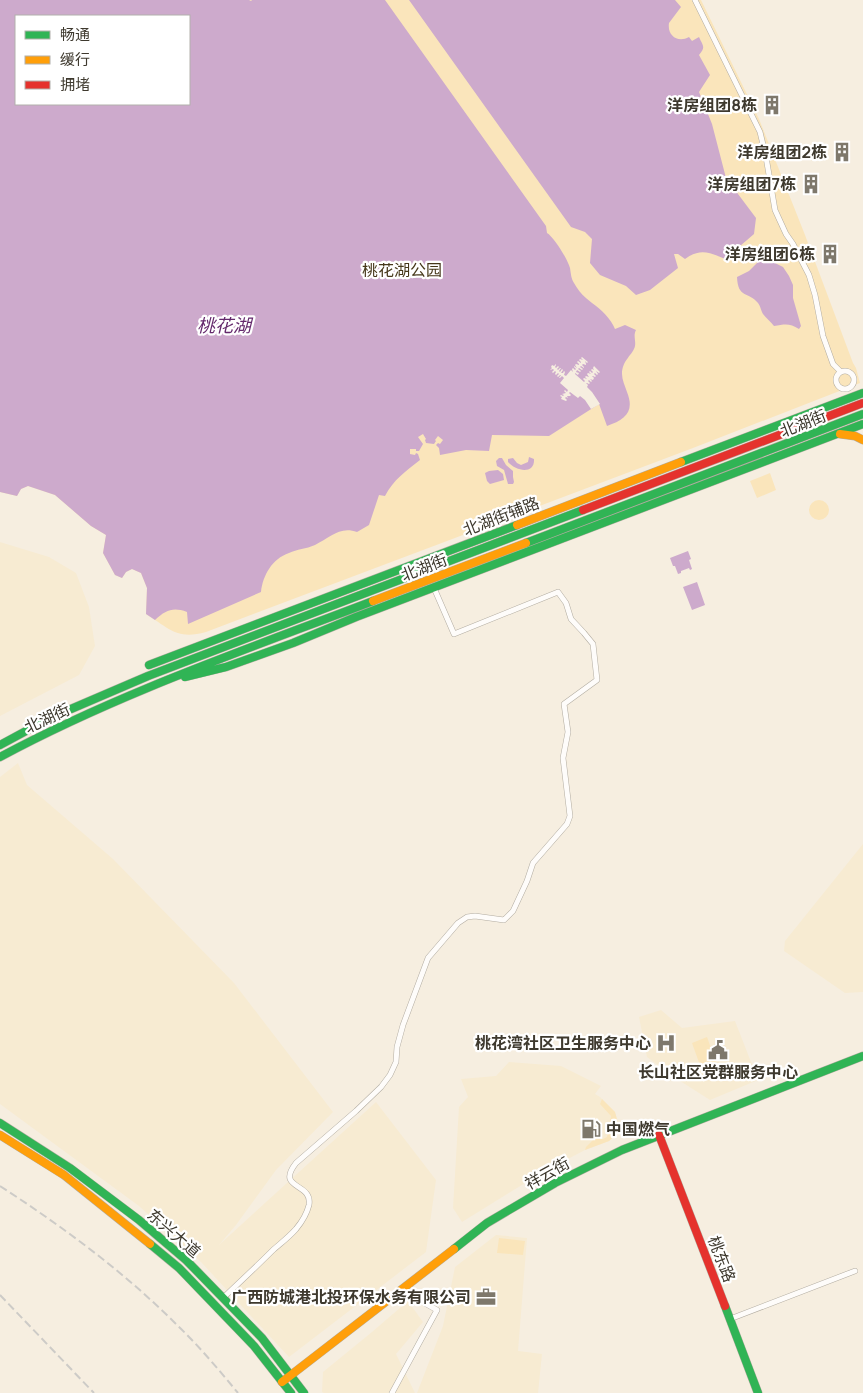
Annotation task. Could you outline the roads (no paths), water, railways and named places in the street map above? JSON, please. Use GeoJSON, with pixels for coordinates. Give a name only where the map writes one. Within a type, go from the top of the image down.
{"type":"FeatureCollection","features":[{"type":"Feature","properties":{"kind":"main road","name":"北湖街辅路"},"geometry":{"type":"LineString","coordinates":[[149,665],[862,398]]}},
{"type":"Feature","properties":{"kind":"main road","name":"北湖街"},"geometry":{"type":"LineString","coordinates":[[0,745],[50,718],[148,676],[862,398]]}},
{"type":"Feature","properties":{"kind":"main road","name":"北湖街"},"geometry":{"type":"LineString","coordinates":[[0,757],[37,737],[154,685],[863,414]]}},
{"type":"Feature","properties":{"kind":"main road"},"geometry":{"type":"LineString","coordinates":[[154,685],[226,667],[301,640],[400,600],[863,424]]}},
{"type":"Feature","properties":{"kind":"main road"},"geometry":{"type":"LineString","coordinates":[[838,434],[855,436],[863,440]]}},
{"type":"Feature","properties":{"kind":"main road"},"geometry":{"type":"LineString","coordinates":[[727,466],[731,475]]}},
{"type":"Feature","properties":{"kind":"main road"},"geometry":{"type":"LineString","coordinates":[[494,555],[497,564]]}},
{"type":"Feature","properties":{"kind":"main road"},"geometry":{"type":"LineString","coordinates":[[397,592],[400,600]]}},
{"type":"Feature","properties":{"kind":"main road","name":"祥云街"},"geometry":{"type":"LineString","coordinates":[[282,1382],[487,1223],[555,1183],[622,1150],[863,1056]]}},
{"type":"Feature","properties":{"kind":"main road","name":"东兴大道"},"geometry":{"type":"LineString","coordinates":[[0,1123],[70,1168],[139,1220],[186,1260],[262,1338],[304,1393]]}},
{"type":"Feature","properties":{"kind":"main road","name":"东兴大道"},"geometry":{"type":"LineString","coordinates":[[0,1135],[64,1176],[179,1268],[254,1346],[290,1393]]}},
{"type":"Feature","properties":{"kind":"main road","name":"桃东路"},"geometry":{"type":"LineString","coordinates":[[660,1135],[758,1393]]}},
{"type":"Feature","properties":{"kind":"street"},"geometry":{"type":"LineString","coordinates":[[696,0],[760,132],[775,210],[809,275],[815,294],[822,336],[833,364],[841,372],[848,372],[852,376],[853,382],[850,387],[843,389],[836,384],[837,376],[841,372]]}},
{"type":"Feature","properties":{"kind":"street"},"geometry":{"type":"LineString","coordinates":[[850,387],[862,398]]}},
{"type":"Feature","properties":{"kind":"street"},"geometry":{"type":"LineString","coordinates":[[223,1298],[296,1229],[308,1208],[310,1199],[306,1192],[289,1180],[292,1168],[356,1111],[381,1087],[390,1075],[396,1062],[397,1047],[403,1025],[428,958],[458,923],[467,917],[475,916],[504,920],[513,911],[533,863],[567,824],[570,816],[563,758],[568,732],[564,704],[597,680],[593,644],[571,619],[566,603],[558,592],[454,634],[434,588]]}},
{"type":"Feature","properties":{"kind":"street"},"geometry":{"type":"LineString","coordinates":[[730,1319],[854,1271]]}},
{"type":"Feature","properties":{"kind":"street"},"geometry":{"type":"LineString","coordinates":[[392,1393],[437,1310],[401,1290]]}},
{"type":"Feature","properties":{"kind":"water","name":"桃花湖"},"geometry":{"type":"Polygon","coordinates":[[[0,0],[385,0],[546,226],[547,233],[567,260],[572,279],[579,291],[605,314],[615,329],[625,325],[636,330],[635,346],[622,369],[623,381],[630,405],[627,414],[619,421],[607,426],[599,404],[549,436],[492,435],[489,451],[466,450],[440,455],[439,448],[436,445],[440,444],[443,440],[438,436],[434,444],[426,443],[423,434],[418,437],[423,444],[419,451],[410,449],[410,454],[418,454],[420,460],[396,480],[385,496],[379,495],[369,525],[357,532],[340,532],[315,545],[283,556],[269,568],[261,592],[188,624],[187,612],[182,610],[170,610],[155,620],[146,614],[147,588],[141,573],[132,569],[126,572],[122,578],[115,575],[103,553],[106,535],[91,526],[55,495],[28,486],[21,489],[17,496],[0,492],[0,0]]]}},
{"type":"Feature","properties":{"kind":"water"},"geometry":{"type":"Polygon","coordinates":[[[409,0],[675,0],[681,7],[669,23],[670,32],[677,39],[689,37],[692,41],[699,37],[703,45],[703,50],[699,55],[710,75],[699,92],[712,124],[726,178],[756,218],[754,234],[725,259],[705,252],[695,253],[685,259],[678,254],[674,254],[678,268],[650,290],[636,295],[626,286],[600,275],[590,263],[592,239],[585,232],[571,227],[409,0]]]}},
{"type":"Feature","properties":{"kind":"water"},"geometry":{"type":"Polygon","coordinates":[[[763,257],[783,267],[789,276],[793,285],[793,298],[801,326],[799,329],[787,324],[774,326],[763,314],[758,303],[739,289],[737,277],[749,271],[763,257]]]}},
{"type":"Feature","properties":{"kind":"water"},"geometry":{"type":"Polygon","coordinates":[[[529,457],[534,459],[534,464],[525,470],[516,468],[508,462],[508,459],[513,458],[521,465],[528,462],[529,457]]]}},
{"type":"Feature","properties":{"kind":"water"},"geometry":{"type":"Polygon","coordinates":[[[502,458],[513,471],[513,484],[508,484],[504,470],[497,466],[496,461],[502,458]]]}},
{"type":"Feature","properties":{"kind":"water"},"geometry":{"type":"Polygon","coordinates":[[[498,470],[503,474],[504,480],[490,484],[485,473],[498,470]]]}},
{"type":"Feature","properties":{"kind":"water"},"geometry":{"type":"Polygon","coordinates":[[[688,551],[692,569],[690,570],[689,568],[678,574],[670,558],[688,551]]]}},
{"type":"Feature","properties":{"kind":"water"},"geometry":{"type":"Polygon","coordinates":[[[697,582],[705,605],[692,610],[683,587],[697,582]]]}},
{"type":"Feature","properties":{"kind":"railway"},"geometry":{"type":"LineString","coordinates":[[0,1186],[47,1217],[135,1286],[193,1341],[238,1393]]}},
{"type":"Feature","properties":{"kind":"railway"},"geometry":{"type":"LineString","coordinates":[[0,1295],[94,1393]]}},
{"type":"Feature","properties":{"kind":"place","name":"洋房组团8栋"},"geometry":{"type":"Point","coordinates":[772,105]}},
{"type":"Feature","properties":{"kind":"place","name":"洋房组团2栋"},"geometry":{"type":"Point","coordinates":[842,152]}},
{"type":"Feature","properties":{"kind":"place","name":"洋房组团7栋"},"geometry":{"type":"Point","coordinates":[811,184]}},
{"type":"Feature","properties":{"kind":"place","name":"洋房组团6栋"},"geometry":{"type":"Point","coordinates":[830,254]}},
{"type":"Feature","properties":{"kind":"place","name":"桃花湾社区卫生服务中心"},"geometry":{"type":"Point","coordinates":[666,1043]}},
{"type":"Feature","properties":{"kind":"place","name":"长山社区党群服务中心"},"geometry":{"type":"Point","coordinates":[718,1050]}},
{"type":"Feature","properties":{"kind":"place","name":"中国燃气"},"geometry":{"type":"Point","coordinates":[591,1129]}},
{"type":"Feature","properties":{"kind":"place","name":"广西防城港北投环保水务有限公司"},"geometry":{"type":"Point","coordinates":[486,1297]}},
{"type":"Feature","properties":{"kind":"park label","name":"桃花湖公园"},"geometry":{"type":"Point","coordinates":[402,270]}}]}
